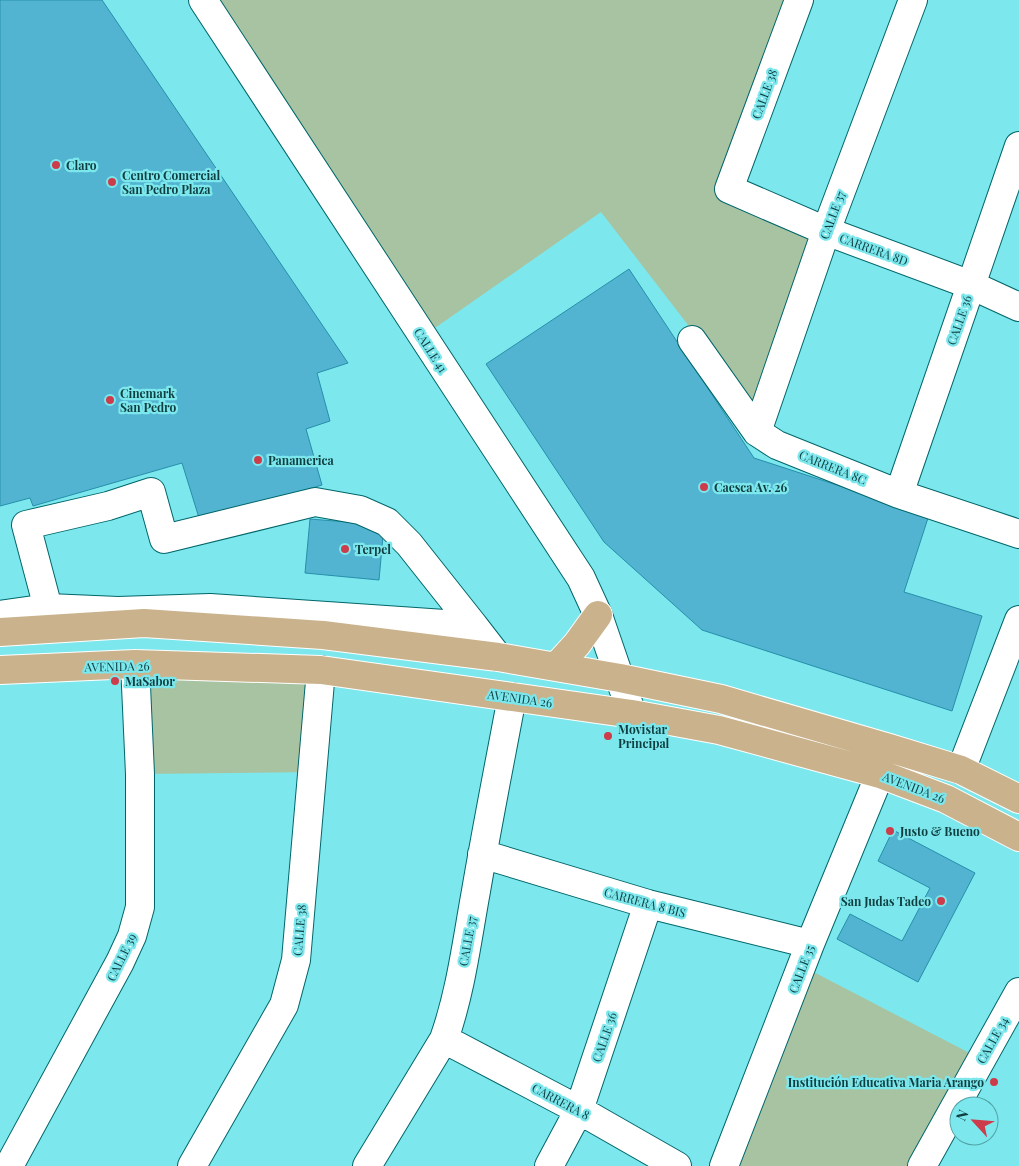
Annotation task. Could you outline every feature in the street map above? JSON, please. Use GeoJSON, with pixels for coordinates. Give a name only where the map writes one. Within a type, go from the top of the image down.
{"type":"FeatureCollection","features":[{"type":"Feature","properties":{"kind":"main road"},"geometry":{"type":"LineString","coordinates":[[556,667],[577,644],[598,615]]}},
{"type":"Feature","properties":{"kind":"main road"},"geometry":{"type":"LineString","coordinates":[[0,632],[144,623],[323,635],[498,657],[620,678],[721,700],[961,770],[1019,799]]}},
{"type":"Feature","properties":{"kind":"main road","name":"AVENIDA 26"},"geometry":{"type":"LineString","coordinates":[[0,670],[135,664],[321,670],[632,714],[718,730],[880,774],[946,799],[1019,837]]}},
{"type":"Feature","properties":{"kind":"street","name":"CALLE 41"},"geometry":{"type":"LineString","coordinates":[[203,0],[581,578],[598,615],[632,714]]}},
{"type":"Feature","properties":{"kind":"street","name":"CALLE 38"},"geometry":{"type":"LineString","coordinates":[[729,189],[799,0]]}},
{"type":"Feature","properties":{"kind":"street","name":"CALLE 37"},"geometry":{"type":"LineString","coordinates":[[757,432],[826,231],[913,0]]}},
{"type":"Feature","properties":{"kind":"street","name":"CALLE 36"},"geometry":{"type":"LineString","coordinates":[[899,494],[1019,146]]}},
{"type":"Feature","properties":{"kind":"street","name":"CARRERA 8D"},"geometry":{"type":"LineString","coordinates":[[729,189],[826,231],[971,285],[1019,307]]}},
{"type":"Feature","properties":{"kind":"street","name":"CARRERA 8C"},"geometry":{"type":"LineString","coordinates":[[692,340],[757,432],[777,445],[899,494],[1019,534]]}},
{"type":"Feature","properties":{"kind":"street"},"geometry":{"type":"LineString","coordinates":[[48,608],[26,525],[108,506],[150,492],[164,539],[315,502],[360,510],[387,522],[409,544],[498,657]]}},
{"type":"Feature","properties":{"kind":"street"},"geometry":{"type":"LineString","coordinates":[[0,614],[48,608],[118,611],[210,608],[474,626]]}},
{"type":"Feature","properties":{"kind":"street"},"geometry":{"type":"LineString","coordinates":[[961,770],[1019,620]]}},
{"type":"Feature","properties":{"kind":"street","name":"CALLE 39"},"geometry":{"type":"LineString","coordinates":[[9,1166],[120,962],[132,936],[140,907],[140,774],[135,664]]}},
{"type":"Feature","properties":{"kind":"street","name":"CALLE 38"},"geometry":{"type":"LineString","coordinates":[[192,1166],[284,1006],[290,988],[296,960],[321,670]]}},
{"type":"Feature","properties":{"kind":"street","name":"CALLE 37"},"geometry":{"type":"LineString","coordinates":[[367,1166],[444,1039],[452,1016],[459,987],[512,697]]}},
{"type":"Feature","properties":{"kind":"street","name":"CALLE 35"},"geometry":{"type":"LineString","coordinates":[[724,1166],[810,944],[880,774]]}},
{"type":"Feature","properties":{"kind":"street","name":"CARRERA 8 BIS"},"geometry":{"type":"LineString","coordinates":[[482,854],[648,904],[810,944]]}},
{"type":"Feature","properties":{"kind":"street","name":"CALLE 36"},"geometry":{"type":"LineString","coordinates":[[549,1166],[579,1110],[648,904]]}},
{"type":"Feature","properties":{"kind":"street","name":"CALLE 34"},"geometry":{"type":"LineString","coordinates":[[922,1166],[1019,992]]}},
{"type":"Feature","properties":{"kind":"street","name":"CARRERA 8"},"geometry":{"type":"LineString","coordinates":[[444,1039],[579,1110],[677,1166]]}},
{"type":"Feature","properties":{"kind":"green space"},"geometry":{"type":"Polygon","coordinates":[[[214,0],[799,0],[729,189],[826,231],[757,418],[601,212],[422,337],[214,0]]]}},
{"type":"Feature","properties":{"kind":"green space"},"geometry":{"type":"Polygon","coordinates":[[[135,664],[321,670],[312,772],[140,774],[135,664]]]}},
{"type":"Feature","properties":{"kind":"green space"},"geometry":{"type":"Polygon","coordinates":[[[802,966],[981,1059],[961,1096],[949,1096],[949,1117],[922,1166],[724,1166],[802,966]]]}},
{"type":"Feature","properties":{"kind":"building","name":"Centro Comercial San Pedro Plaza"},"geometry":{"type":"Polygon","coordinates":[[[0,0],[102,0],[348,363],[317,373],[330,421],[306,429],[322,485],[200,521],[182,463],[33,506],[30,498],[0,506],[0,0]]]}},
{"type":"Feature","properties":{"kind":"building","name":"Caesca Av. 26"},"geometry":{"type":"Polygon","coordinates":[[[629,269],[754,458],[929,515],[904,592],[982,616],[952,711],[702,630],[604,542],[486,364],[629,269]]]}},
{"type":"Feature","properties":{"kind":"building","name":"Terpel"},"geometry":{"type":"Polygon","coordinates":[[[310,519],[384,525],[379,580],[305,573],[310,519]]]}},
{"type":"Feature","properties":{"kind":"building","name":"San Judas Tadeo"},"geometry":{"type":"Polygon","coordinates":[[[893,830],[975,873],[918,982],[837,939],[850,914],[902,941],[930,888],[878,861],[893,830]]]}},
{"type":"Feature","properties":{"kind":"place","name":"Claro"},"geometry":{"type":"Point","coordinates":[56,165]}},
{"type":"Feature","properties":{"kind":"place","name":"Centro Comercial San Pedro Plaza"},"geometry":{"type":"Point","coordinates":[112,182]}},
{"type":"Feature","properties":{"kind":"place","name":"Cinemark San Pedro"},"geometry":{"type":"Point","coordinates":[110,400]}},
{"type":"Feature","properties":{"kind":"place","name":"Panamerica"},"geometry":{"type":"Point","coordinates":[258,460]}},
{"type":"Feature","properties":{"kind":"place","name":"Caesca Av. 26"},"geometry":{"type":"Point","coordinates":[704,487]}},
{"type":"Feature","properties":{"kind":"place","name":"Terpel"},"geometry":{"type":"Point","coordinates":[345,549]}},
{"type":"Feature","properties":{"kind":"place","name":"MaSabor"},"geometry":{"type":"Point","coordinates":[115,681]}},
{"type":"Feature","properties":{"kind":"place","name":"Movistar Principal"},"geometry":{"type":"Point","coordinates":[608,736]}},
{"type":"Feature","properties":{"kind":"place","name":"Justo & Bueno"},"geometry":{"type":"Point","coordinates":[890,831]}},
{"type":"Feature","properties":{"kind":"place","name":"San Judas Tadeo"},"geometry":{"type":"Point","coordinates":[941,901]}},
{"type":"Feature","properties":{"kind":"place","name":"Institución Educativa Maria Arango"},"geometry":{"type":"Point","coordinates":[994,1082]}}]}
